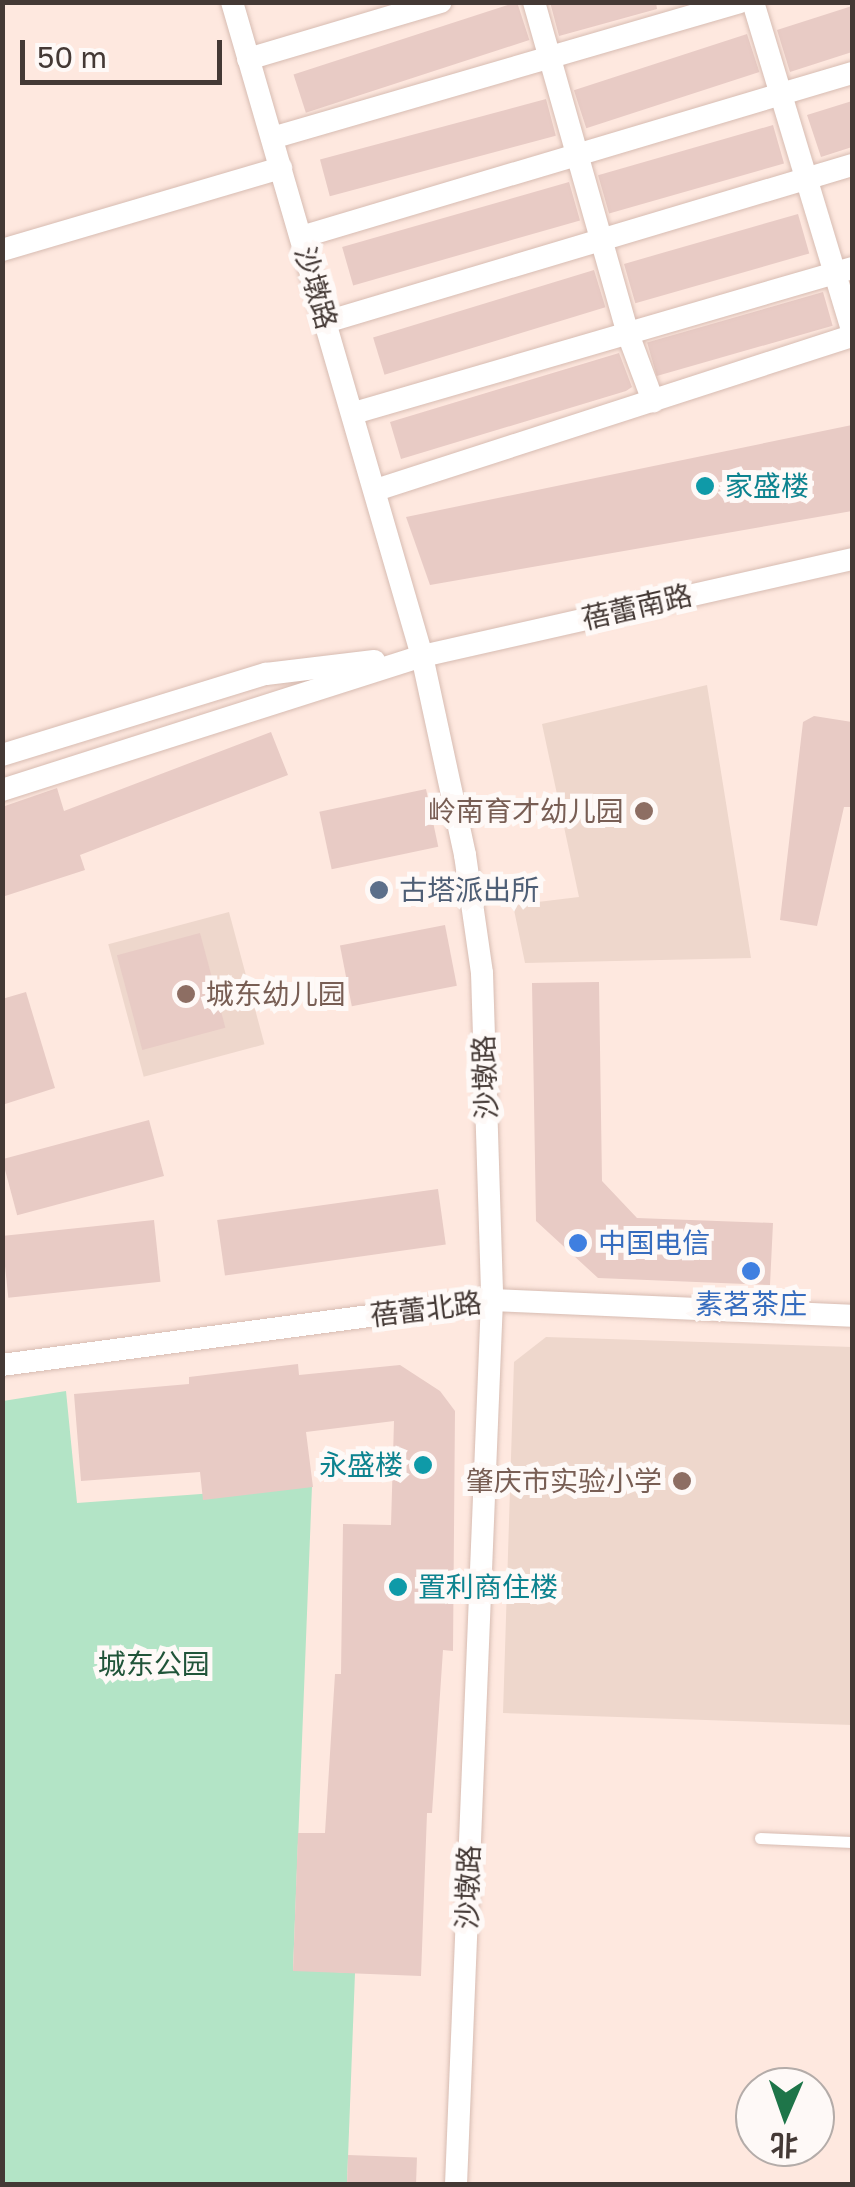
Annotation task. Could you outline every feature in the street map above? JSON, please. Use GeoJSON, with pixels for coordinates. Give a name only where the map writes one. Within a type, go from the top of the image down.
{"type":"FeatureCollection","features":[{"type":"Feature","properties":{"kind":"street","name":"沙墩路"},"geometry":{"type":"LineString","coordinates":[[232,2],[422,656],[465,855],[482,973],[492,1300],[456,2184]]}},
{"type":"Feature","properties":{"kind":"street"},"geometry":{"type":"LineString","coordinates":[[248,58],[441,2]]}},
{"type":"Feature","properties":{"kind":"street"},"geometry":{"type":"LineString","coordinates":[[534,2],[628,334],[653,402]]}},
{"type":"Feature","properties":{"kind":"street"},"geometry":{"type":"LineString","coordinates":[[272,138],[738,2]]}},
{"type":"Feature","properties":{"kind":"street"},"geometry":{"type":"LineString","coordinates":[[376,490],[653,402],[852,333],[844,271],[806,179],[754,2]]}},
{"type":"Feature","properties":{"kind":"street"},"geometry":{"type":"LineString","coordinates":[[301,236],[852,72]]}},
{"type":"Feature","properties":{"kind":"street"},"geometry":{"type":"LineString","coordinates":[[326,322],[852,165]]}},
{"type":"Feature","properties":{"kind":"street"},"geometry":{"type":"LineString","coordinates":[[2,250],[281,168]]}},
{"type":"Feature","properties":{"kind":"street"},"geometry":{"type":"LineString","coordinates":[[354,413],[844,271]]}},
{"type":"Feature","properties":{"kind":"street","name":"蓓蕾南路"},"geometry":{"type":"LineString","coordinates":[[2,790],[422,656],[852,558]]}},
{"type":"Feature","properties":{"kind":"street","name":"蓓蕾南路"},"geometry":{"type":"LineString","coordinates":[[2,755],[266,674],[422,656]]}},
{"type":"Feature","properties":{"kind":"street","name":"蓓蕾北路"},"geometry":{"type":"LineString","coordinates":[[2,1365],[492,1300],[852,1316]]}},
{"type":"Feature","properties":{"kind":"lane"},"geometry":{"type":"LineString","coordinates":[[760,1838],[852,1842]]}},
{"type":"Feature","properties":{"kind":"shaded area","name":"岭南育才幼儿园"},"geometry":{"type":"Polygon","coordinates":[[[707,685],[751,958],[525,963],[513,905],[579,897],[542,724],[707,685]]]}},
{"type":"Feature","properties":{"kind":"shaded area","name":"城东幼儿园"},"geometry":{"type":"Polygon","coordinates":[[[229,912],[264,1044],[144,1077],[108,944],[229,912]]]}},
{"type":"Feature","properties":{"kind":"shaded area","name":"肇庆市实验小学"},"geometry":{"type":"Polygon","coordinates":[[[546,1337],[852,1347],[852,1725],[503,1713],[514,1362],[546,1337]]]}},
{"type":"Feature","properties":{"kind":"green space","name":"城东公园"},"geometry":{"type":"Polygon","coordinates":[[[66,1391],[77,1503],[312,1486],[293,1970],[355,1973],[347,2184],[3,2184],[3,1401],[66,1391]]]}},
{"type":"Feature","properties":{"kind":"building"},"geometry":{"type":"Polygon","coordinates":[[[517,2],[529,40],[306,113],[294,75],[517,2]]]}},
{"type":"Feature","properties":{"kind":"building"},"geometry":{"type":"Polygon","coordinates":[[[550,2],[656,2],[657,9],[559,36],[550,2]]]}},
{"type":"Feature","properties":{"kind":"building"},"geometry":{"type":"Polygon","coordinates":[[[852,6],[852,52],[790,72],[777,30],[852,6]]]}},
{"type":"Feature","properties":{"kind":"building"},"geometry":{"type":"Polygon","coordinates":[[[747,34],[759,72],[586,128],[574,90],[747,34]]]}},
{"type":"Feature","properties":{"kind":"building"},"geometry":{"type":"Polygon","coordinates":[[[546,99],[556,136],[330,196],[320,160],[546,99]]]}},
{"type":"Feature","properties":{"kind":"building"},"geometry":{"type":"Polygon","coordinates":[[[852,101],[852,147],[821,157],[807,115],[852,101]]]}},
{"type":"Feature","properties":{"kind":"building"},"geometry":{"type":"Polygon","coordinates":[[[773,125],[784,163],[609,214],[598,175],[773,125]]]}},
{"type":"Feature","properties":{"kind":"building"},"geometry":{"type":"Polygon","coordinates":[[[569,182],[580,220],[353,286],[342,247],[569,182]]]}},
{"type":"Feature","properties":{"kind":"building"},"geometry":{"type":"Polygon","coordinates":[[[798,214],[809,253],[635,303],[624,264],[798,214]]]}},
{"type":"Feature","properties":{"kind":"building"},"geometry":{"type":"Polygon","coordinates":[[[594,270],[605,307],[384,375],[373,338],[594,270]]]}},
{"type":"Feature","properties":{"kind":"building"},"geometry":{"type":"Polygon","coordinates":[[[823,292],[833,326],[657,376],[647,342],[823,292]]]}},
{"type":"Feature","properties":{"kind":"building"},"geometry":{"type":"Polygon","coordinates":[[[619,353],[632,387],[626,391],[401,459],[390,422],[619,353]]]}},
{"type":"Feature","properties":{"kind":"building","name":"家盛楼"},"geometry":{"type":"Polygon","coordinates":[[[852,425],[852,511],[430,585],[406,517],[852,425]]]}},
{"type":"Feature","properties":{"kind":"building"},"geometry":{"type":"Polygon","coordinates":[[[814,716],[852,722],[852,807],[844,807],[817,926],[780,920],[803,722],[814,716]]]}},
{"type":"Feature","properties":{"kind":"building"},"geometry":{"type":"Polygon","coordinates":[[[271,732],[288,775],[80,855],[85,870],[2,897],[2,807],[57,788],[64,811],[271,732]]]}},
{"type":"Feature","properties":{"kind":"building"},"geometry":{"type":"Polygon","coordinates":[[[426,789],[438,847],[332,869],[319,812],[426,789]]]}},
{"type":"Feature","properties":{"kind":"building"},"geometry":{"type":"Polygon","coordinates":[[[445,925],[457,986],[352,1006],[340,945],[445,925]]]}},
{"type":"Feature","properties":{"kind":"building"},"geometry":{"type":"Polygon","coordinates":[[[200,933],[225,1028],[142,1050],[117,955],[200,933]]]}},
{"type":"Feature","properties":{"kind":"building"},"geometry":{"type":"Polygon","coordinates":[[[599,982],[602,1181],[637,1218],[773,1223],[770,1285],[598,1278],[536,1221],[532,983],[599,982]]]}},
{"type":"Feature","properties":{"kind":"building"},"geometry":{"type":"Polygon","coordinates":[[[26,992],[55,1088],[2,1105],[2,999],[26,992]]]}},
{"type":"Feature","properties":{"kind":"building"},"geometry":{"type":"Polygon","coordinates":[[[149,1120],[164,1176],[17,1215],[2,1159],[149,1120]]]}},
{"type":"Feature","properties":{"kind":"building"},"geometry":{"type":"Polygon","coordinates":[[[438,1189],[446,1244],[225,1275],[217,1220],[438,1189]]]}},
{"type":"Feature","properties":{"kind":"building"},"geometry":{"type":"Polygon","coordinates":[[[154,1220],[160,1282],[8,1298],[2,1236],[154,1220]]]}},
{"type":"Feature","properties":{"kind":"building"},"geometry":{"type":"Polygon","coordinates":[[[298,1364],[299,1375],[400,1365],[440,1391],[455,1411],[453,1651],[443,1650],[432,1813],[427,1813],[421,1976],[293,1971],[298,1833],[325,1833],[335,1674],[341,1674],[343,1524],[391,1525],[394,1421],[306,1432],[313,1487],[203,1500],[200,1472],[81,1481],[74,1394],[189,1384],[189,1377],[298,1364]]]}},
{"type":"Feature","properties":{"kind":"building"},"geometry":{"type":"Polygon","coordinates":[[[348,2155],[417,2157],[416,2184],[347,2184],[348,2155]]]}},
{"type":"Feature","properties":{"kind":"place","name":"家盛楼"},"geometry":{"type":"Point","coordinates":[705,486]}},
{"type":"Feature","properties":{"kind":"place","name":"岭南育才幼儿园"},"geometry":{"type":"Point","coordinates":[644,811]}},
{"type":"Feature","properties":{"kind":"place","name":"古塔派出所"},"geometry":{"type":"Point","coordinates":[379,890]}},
{"type":"Feature","properties":{"kind":"place","name":"城东幼儿园"},"geometry":{"type":"Point","coordinates":[186,994]}},
{"type":"Feature","properties":{"kind":"place","name":"中国电信"},"geometry":{"type":"Point","coordinates":[578,1243]}},
{"type":"Feature","properties":{"kind":"place","name":"素茗茶庄"},"geometry":{"type":"Point","coordinates":[751,1271]}},
{"type":"Feature","properties":{"kind":"place","name":"永盛楼"},"geometry":{"type":"Point","coordinates":[423,1465]}},
{"type":"Feature","properties":{"kind":"place","name":"肇庆市实验小学"},"geometry":{"type":"Point","coordinates":[682,1481]}},
{"type":"Feature","properties":{"kind":"place","name":"置利商住楼"},"geometry":{"type":"Point","coordinates":[398,1587]}}]}
